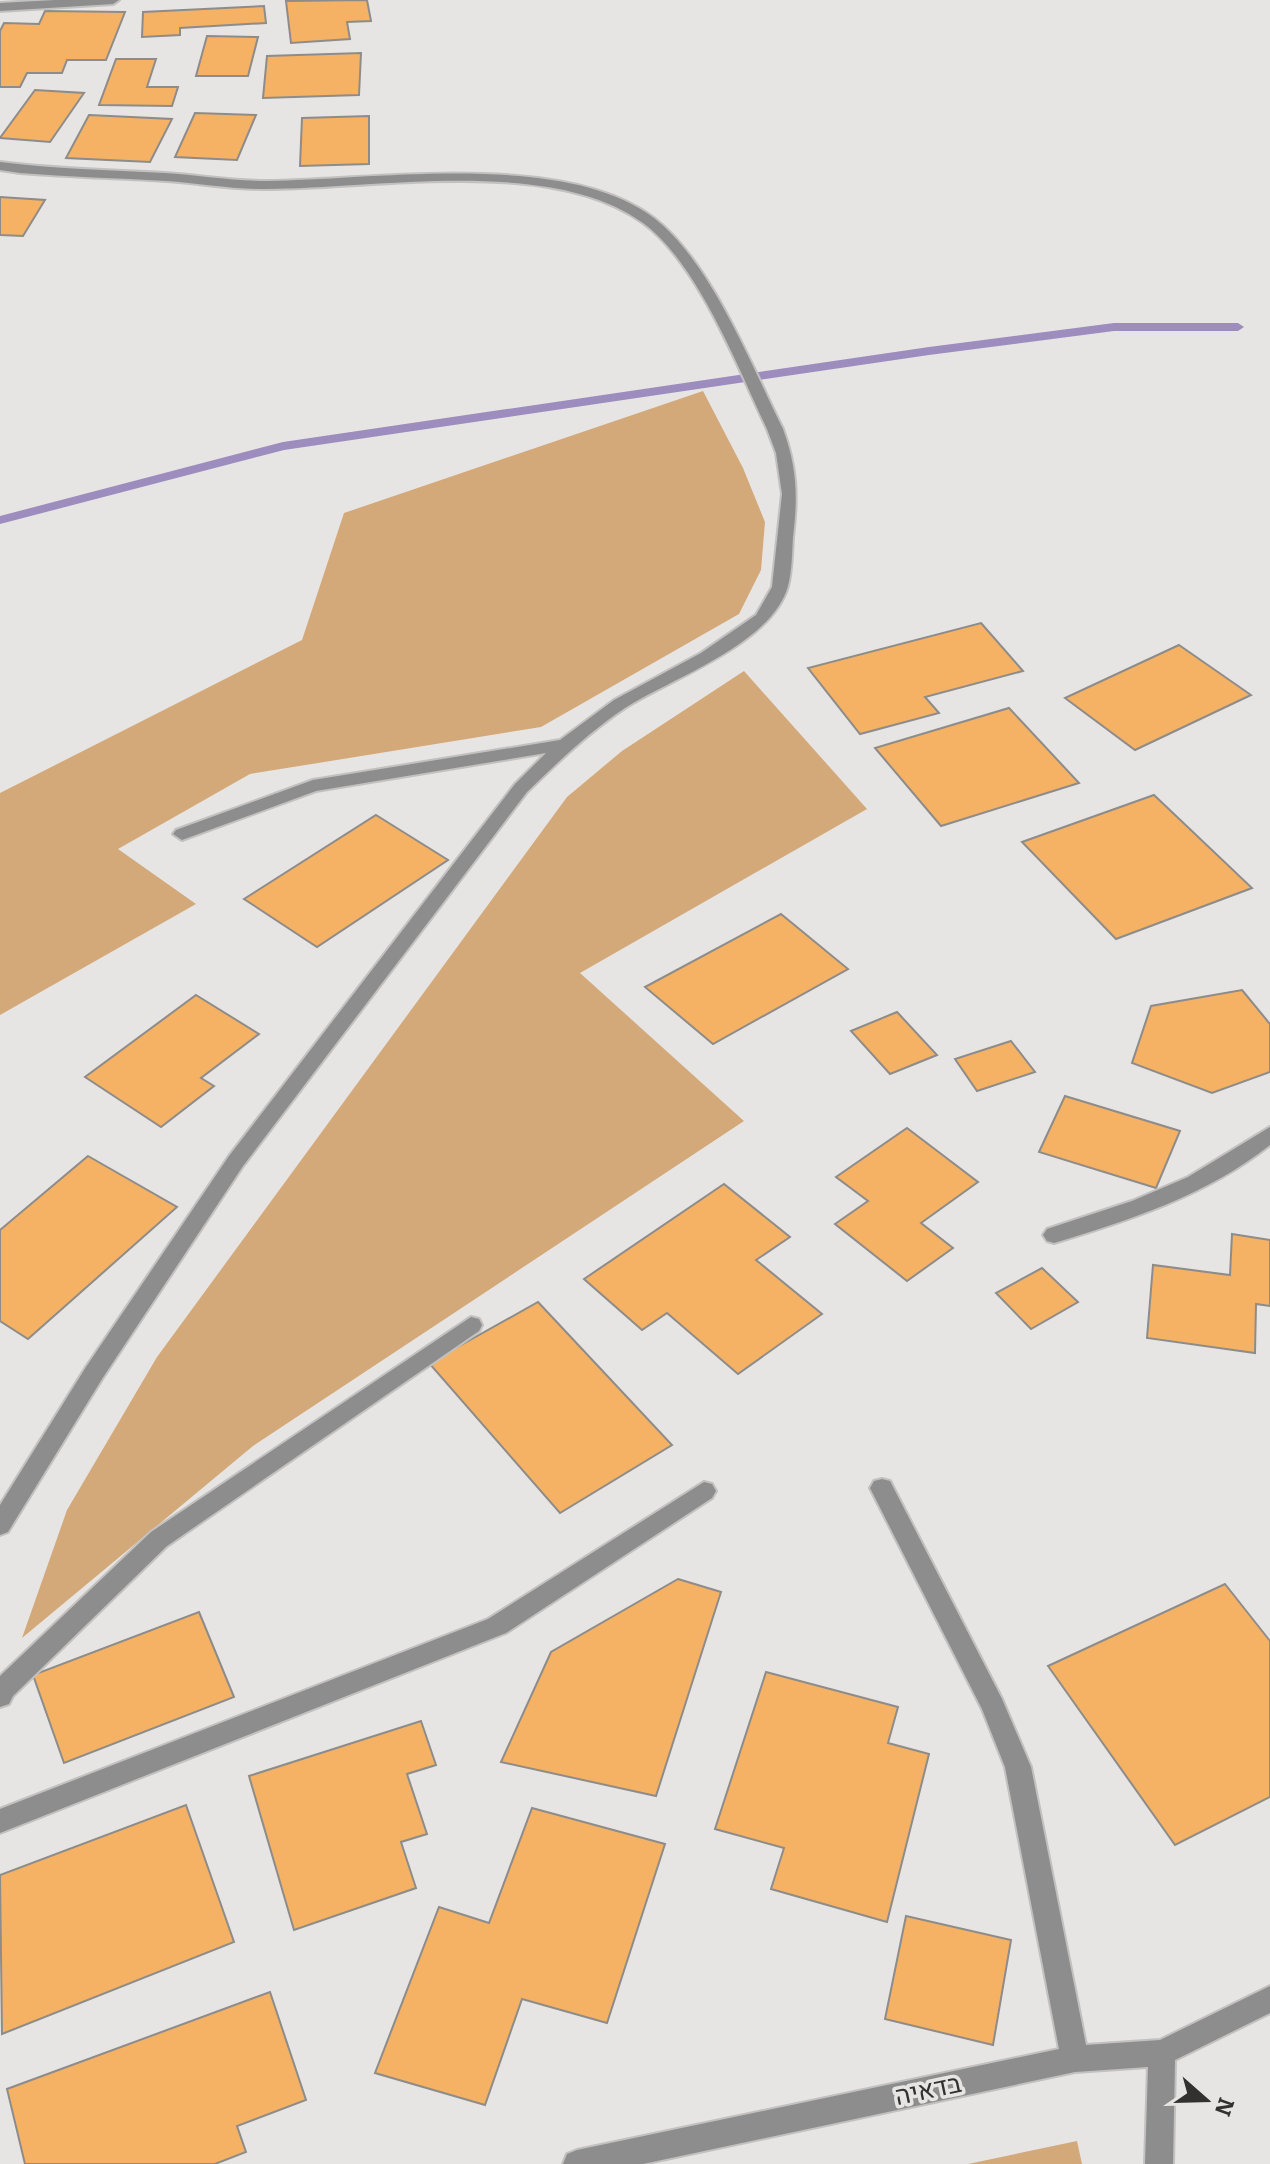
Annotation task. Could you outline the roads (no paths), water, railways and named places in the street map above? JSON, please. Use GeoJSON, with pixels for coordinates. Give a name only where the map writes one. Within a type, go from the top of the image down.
{"type":"FeatureCollection","features":[{"type":"Feature","properties":{"kind":"street"},"geometry":{"type":"LineString","coordinates":[[0,7],[113,0]]}},
{"type":"Feature","properties":{"kind":"street"},"geometry":{"type":"LineString","coordinates":[[0,166],[262,185],[474,177],[568,187],[616,202],[648,220],[687,260],[775,429],[784,453],[790,494],[780,587],[762,618],[707,657],[620,704],[565,745],[521,788],[236,1161],[94,1373],[0,1525]]}},
{"type":"Feature","properties":{"kind":"street"},"geometry":{"type":"LineString","coordinates":[[182,834],[313,786],[565,745]]}},
{"type":"Feature","properties":{"kind":"street"},"geometry":{"type":"LineString","coordinates":[[1054,1235],[1148,1203],[1219,1171],[1270,1134]]}},
{"type":"Feature","properties":{"kind":"street"},"geometry":{"type":"LineString","coordinates":[[0,1696],[4,1688],[159,1539],[471,1325]]}},
{"type":"Feature","properties":{"kind":"street"},"geometry":{"type":"LineString","coordinates":[[882,1488],[993,1707],[1018,1767],[1075,2059]]}},
{"type":"Feature","properties":{"kind":"street"},"geometry":{"type":"LineString","coordinates":[[0,1821],[497,1626],[704,1491]]}},
{"type":"Feature","properties":{"kind":"street","name":"בדאיה"},"geometry":{"type":"LineString","coordinates":[[577,2164],[1075,2059],[1162,2053],[1270,1999]]}},
{"type":"Feature","properties":{"kind":"street"},"geometry":{"type":"LineString","coordinates":[[1159,2164],[1162,2053]]}},
{"type":"Feature","properties":{"kind":"waterway"},"geometry":{"type":"LineString","coordinates":[[0,520],[283,446],[929,351],[1114,327],[1238,327]]}}]}
